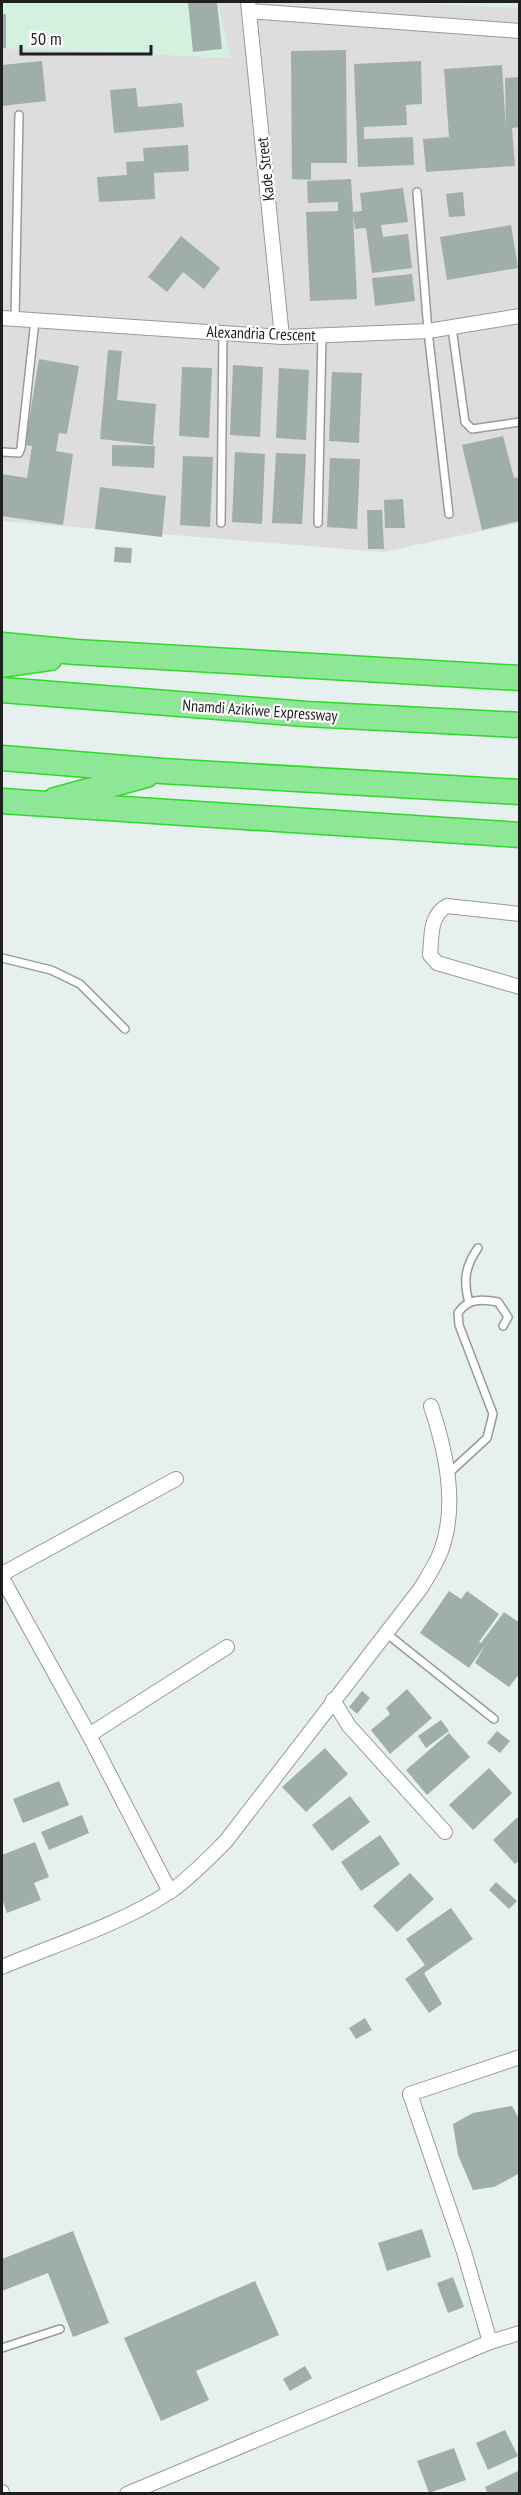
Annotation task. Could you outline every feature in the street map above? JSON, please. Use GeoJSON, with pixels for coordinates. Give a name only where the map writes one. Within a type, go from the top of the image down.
{"type":"FeatureCollection","features":[{"type":"Feature","properties":{"kind":"highway"},"geometry":{"type":"LineString","coordinates":[[2,645],[76,652],[519,678]]}},
{"type":"Feature","properties":{"kind":"highway"},"geometry":{"type":"LineString","coordinates":[[2,665],[76,652]]}},
{"type":"Feature","properties":{"kind":"highway","name":"Nnamdi Azikiwe Expressway"},"geometry":{"type":"LineString","coordinates":[[2,690],[306,714],[519,725]]}},
{"type":"Feature","properties":{"kind":"highway"},"geometry":{"type":"LineString","coordinates":[[2,758],[162,771],[519,792]]}},
{"type":"Feature","properties":{"kind":"highway"},"geometry":{"type":"LineString","coordinates":[[39,804],[162,771]]}},
{"type":"Feature","properties":{"kind":"highway"},"geometry":{"type":"LineString","coordinates":[[2,801],[519,835]]}},
{"type":"Feature","properties":{"kind":"street"},"geometry":{"type":"LineString","coordinates":[[248,6],[519,31]]}},
{"type":"Feature","properties":{"kind":"street","name":"Kade Street"},"geometry":{"type":"LineString","coordinates":[[248,6],[282,337]]}},
{"type":"Feature","properties":{"kind":"street","name":"Alexandria Crescent"},"geometry":{"type":"LineString","coordinates":[[8,319],[282,337],[428,331],[519,316]]}},
{"type":"Feature","properties":{"kind":"street"},"geometry":{"type":"LineString","coordinates":[[519,914],[447,906],[438,911],[433,922],[430,955],[437,963],[519,987]]}},
{"type":"Feature","properties":{"kind":"street"},"geometry":{"type":"LineString","coordinates":[[2,1967],[140,1909],[170,1892],[199,1869],[226,1841],[421,1588],[440,1554],[449,1518],[447,1475],[431,1406]]}},
{"type":"Feature","properties":{"kind":"street"},"geometry":{"type":"LineString","coordinates":[[170,1892],[89,1735],[2,1576],[176,1479]]}},
{"type":"Feature","properties":{"kind":"street"},"geometry":{"type":"LineString","coordinates":[[89,1735],[227,1647]]}},
{"type":"Feature","properties":{"kind":"street"},"geometry":{"type":"LineString","coordinates":[[333,1700],[348,1726],[445,1832]]}},
{"type":"Feature","properties":{"kind":"street"},"geometry":{"type":"LineString","coordinates":[[490,2342],[464,2252],[410,2094],[519,2057]]}},
{"type":"Feature","properties":{"kind":"street"},"geometry":{"type":"LineString","coordinates":[[127,2493],[490,2342],[519,2333]]}},
{"type":"Feature","properties":{"kind":"lane"},"geometry":{"type":"LineString","coordinates":[[8,319],[19,115]]}},
{"type":"Feature","properties":{"kind":"lane"},"geometry":{"type":"LineString","coordinates":[[417,192],[428,331],[449,514]]}},
{"type":"Feature","properties":{"kind":"lane"},"geometry":{"type":"LineString","coordinates":[[2,453],[19,453],[21,448],[35,321]]}},
{"type":"Feature","properties":{"kind":"lane"},"geometry":{"type":"LineString","coordinates":[[452,327],[465,422],[472,429],[480,429],[519,422]]}},
{"type":"Feature","properties":{"kind":"lane"},"geometry":{"type":"LineString","coordinates":[[220,524],[223,333]]}},
{"type":"Feature","properties":{"kind":"lane"},"geometry":{"type":"LineString","coordinates":[[318,523],[322,335]]}},
{"type":"Feature","properties":{"kind":"lane"},"geometry":{"type":"LineString","coordinates":[[2,958],[51,969],[80,984],[125,1029]]}},
{"type":"Feature","properties":{"kind":"lane"},"geometry":{"type":"LineString","coordinates":[[469,1302],[465,1288],[466,1272],[468,1261],[478,1248]]}},
{"type":"Feature","properties":{"kind":"lane"},"geometry":{"type":"LineString","coordinates":[[447,1475],[461,1460],[478,1448],[491,1429],[493,1414],[489,1398],[459,1325],[458,1312],[469,1302],[483,1299],[498,1302],[508,1317],[503,1326]]}},
{"type":"Feature","properties":{"kind":"lane"},"geometry":{"type":"LineString","coordinates":[[386,1633],[494,1719]]}},
{"type":"Feature","properties":{"kind":"lane"},"geometry":{"type":"LineString","coordinates":[[2,2348],[60,2329]]}},
{"type":"Feature","properties":{"kind":"shaded area"},"geometry":{"type":"Polygon","coordinates":[[[2,2],[218,2],[230,58],[2,48],[2,2]]]}},
{"type":"Feature","properties":{"kind":"shaded area"},"geometry":{"type":"Polygon","coordinates":[[[218,2],[397,2],[519,8],[519,523],[383,552],[2,521],[2,48],[229,57],[218,2]]]}},
{"type":"Feature","properties":{"kind":"shaded area"},"geometry":{"type":"Polygon","coordinates":[[[397,2],[519,2],[519,8],[397,2]]]}},
{"type":"Feature","properties":{"kind":"building"},"geometry":{"type":"Polygon","coordinates":[[[188,2],[217,2],[222,49],[193,52],[188,2]]]}},
{"type":"Feature","properties":{"kind":"building"},"geometry":{"type":"Polygon","coordinates":[[[2,14],[6,14],[6,48],[2,48],[2,14]]]}},
{"type":"Feature","properties":{"kind":"building"},"geometry":{"type":"Polygon","coordinates":[[[346,50],[347,163],[311,163],[311,180],[292,179],[291,51],[346,50]]]}},
{"type":"Feature","properties":{"kind":"building"},"geometry":{"type":"Polygon","coordinates":[[[42,61],[46,101],[2,106],[2,65],[42,61]]]}},
{"type":"Feature","properties":{"kind":"building"},"geometry":{"type":"Polygon","coordinates":[[[421,61],[422,104],[406,105],[407,125],[364,127],[364,139],[413,137],[414,165],[358,167],[354,64],[421,61]]]}},
{"type":"Feature","properties":{"kind":"building"},"geometry":{"type":"Polygon","coordinates":[[[502,65],[506,129],[505,78],[520,77],[520,127],[512,128],[515,166],[426,172],[423,139],[449,137],[444,69],[502,65]]]}},
{"type":"Feature","properties":{"kind":"building"},"geometry":{"type":"Polygon","coordinates":[[[136,88],[138,107],[182,103],[184,127],[114,133],[110,90],[136,88]]]}},
{"type":"Feature","properties":{"kind":"building"},"geometry":{"type":"Polygon","coordinates":[[[188,145],[189,171],[154,173],[155,199],[99,202],[97,177],[127,175],[126,162],[144,161],[143,148],[188,145]]]}},
{"type":"Feature","properties":{"kind":"building"},"geometry":{"type":"Polygon","coordinates":[[[351,179],[353,212],[362,211],[360,193],[403,188],[408,222],[381,225],[383,237],[408,234],[412,268],[372,273],[366,228],[355,229],[353,215],[357,299],[310,301],[306,212],[338,211],[338,202],[308,203],[307,181],[351,179]]]}},
{"type":"Feature","properties":{"kind":"building"},"geometry":{"type":"Polygon","coordinates":[[[463,192],[465,216],[449,217],[446,194],[463,192]]]}},
{"type":"Feature","properties":{"kind":"building"},"geometry":{"type":"Polygon","coordinates":[[[511,225],[518,268],[447,280],[440,237],[511,225]]]}},
{"type":"Feature","properties":{"kind":"building"},"geometry":{"type":"Polygon","coordinates":[[[181,236],[220,268],[204,289],[183,272],[167,292],[148,277],[181,236]]]}},
{"type":"Feature","properties":{"kind":"building"},"geometry":{"type":"Polygon","coordinates":[[[412,274],[415,301],[375,306],[372,278],[412,274]]]}},
{"type":"Feature","properties":{"kind":"building"},"geometry":{"type":"Polygon","coordinates":[[[108,350],[122,351],[117,400],[156,404],[153,445],[100,439],[108,350]]]}},
{"type":"Feature","properties":{"kind":"building"},"geometry":{"type":"Polygon","coordinates":[[[39,359],[79,366],[67,434],[59,433],[56,451],[73,454],[63,525],[2,516],[2,474],[27,478],[32,446],[25,445],[39,359]]]}},
{"type":"Feature","properties":{"kind":"building"},"geometry":{"type":"Polygon","coordinates":[[[233,365],[263,367],[260,437],[230,435],[233,365]]]}},
{"type":"Feature","properties":{"kind":"building"},"geometry":{"type":"Polygon","coordinates":[[[182,367],[212,368],[209,438],[179,436],[182,367]]]}},
{"type":"Feature","properties":{"kind":"building"},"geometry":{"type":"Polygon","coordinates":[[[279,368],[309,370],[306,440],[276,438],[279,368]]]}},
{"type":"Feature","properties":{"kind":"building"},"geometry":{"type":"Polygon","coordinates":[[[332,372],[362,373],[359,443],[329,441],[332,372]]]}},
{"type":"Feature","properties":{"kind":"building"},"geometry":{"type":"Polygon","coordinates":[[[503,436],[514,478],[520,477],[520,521],[482,530],[462,445],[503,436]]]}},
{"type":"Feature","properties":{"kind":"building"},"geometry":{"type":"Polygon","coordinates":[[[112,445],[155,446],[154,468],[112,466],[112,445]]]}},
{"type":"Feature","properties":{"kind":"building"},"geometry":{"type":"Polygon","coordinates":[[[235,452],[265,454],[262,524],[232,522],[235,452]]]}},
{"type":"Feature","properties":{"kind":"building"},"geometry":{"type":"Polygon","coordinates":[[[276,453],[306,454],[302,524],[272,523],[276,453]]]}},
{"type":"Feature","properties":{"kind":"building"},"geometry":{"type":"Polygon","coordinates":[[[183,456],[213,457],[210,527],[180,525],[183,456]]]}},
{"type":"Feature","properties":{"kind":"building"},"geometry":{"type":"Polygon","coordinates":[[[330,458],[360,459],[357,529],[327,527],[330,458]]]}},
{"type":"Feature","properties":{"kind":"building"},"geometry":{"type":"Polygon","coordinates":[[[100,487],[166,496],[162,537],[95,529],[100,487]]]}},
{"type":"Feature","properties":{"kind":"building"},"geometry":{"type":"Polygon","coordinates":[[[403,499],[405,528],[385,528],[384,500],[403,499]]]}},
{"type":"Feature","properties":{"kind":"building"},"geometry":{"type":"Polygon","coordinates":[[[367,510],[382,510],[384,549],[368,549],[367,510]]]}},
{"type":"Feature","properties":{"kind":"building"},"geometry":{"type":"Polygon","coordinates":[[[115,547],[132,548],[131,563],[114,562],[115,547]]]}},
{"type":"Feature","properties":{"kind":"building"},"geometry":{"type":"Polygon","coordinates":[[[449,1591],[461,1599],[467,1591],[499,1614],[479,1642],[481,1643],[504,1612],[520,1623],[520,1673],[509,1687],[475,1663],[485,1645],[469,1668],[420,1633],[449,1591]]]}},
{"type":"Feature","properties":{"kind":"building"},"geometry":{"type":"Polygon","coordinates":[[[407,1689],[432,1718],[390,1754],[371,1730],[390,1714],[386,1708],[407,1689]]]}},
{"type":"Feature","properties":{"kind":"building"},"geometry":{"type":"Polygon","coordinates":[[[362,1691],[370,1698],[357,1714],[349,1707],[362,1691]]]}},
{"type":"Feature","properties":{"kind":"building"},"geometry":{"type":"Polygon","coordinates":[[[441,1720],[449,1731],[426,1748],[418,1736],[441,1720]]]}},
{"type":"Feature","properties":{"kind":"building"},"geometry":{"type":"Polygon","coordinates":[[[497,1731],[510,1741],[500,1753],[487,1743],[497,1731]]]}},
{"type":"Feature","properties":{"kind":"building"},"geometry":{"type":"Polygon","coordinates":[[[449,1733],[470,1757],[427,1795],[406,1770],[449,1733]]]}},
{"type":"Feature","properties":{"kind":"building"},"geometry":{"type":"Polygon","coordinates":[[[325,1748],[348,1774],[306,1812],[282,1787],[325,1748]]]}},
{"type":"Feature","properties":{"kind":"building"},"geometry":{"type":"Polygon","coordinates":[[[489,1768],[512,1793],[473,1830],[449,1805],[489,1768]]]}},
{"type":"Feature","properties":{"kind":"building"},"geometry":{"type":"Polygon","coordinates":[[[59,1781],[69,1805],[23,1823],[13,1799],[59,1781]]]}},
{"type":"Feature","properties":{"kind":"building"},"geometry":{"type":"Polygon","coordinates":[[[350,1796],[370,1822],[332,1851],[312,1825],[350,1796]]]}},
{"type":"Feature","properties":{"kind":"building"},"geometry":{"type":"Polygon","coordinates":[[[82,1815],[89,1833],[49,1850],[41,1832],[82,1815]]]}},
{"type":"Feature","properties":{"kind":"building"},"geometry":{"type":"Polygon","coordinates":[[[520,1815],[520,1860],[515,1864],[493,1840],[520,1815]]]}},
{"type":"Feature","properties":{"kind":"building"},"geometry":{"type":"Polygon","coordinates":[[[380,1835],[400,1864],[361,1891],[341,1862],[380,1835]]]}},
{"type":"Feature","properties":{"kind":"building"},"geometry":{"type":"Polygon","coordinates":[[[35,1842],[49,1877],[34,1883],[41,1900],[7,1913],[2,1899],[2,1855],[35,1842]]]}},
{"type":"Feature","properties":{"kind":"building"},"geometry":{"type":"Polygon","coordinates":[[[410,1873],[434,1899],[397,1932],[373,1906],[410,1873]]]}},
{"type":"Feature","properties":{"kind":"building"},"geometry":{"type":"Polygon","coordinates":[[[496,1882],[517,1901],[509,1909],[489,1890],[496,1882]]]}},
{"type":"Feature","properties":{"kind":"building"},"geometry":{"type":"Polygon","coordinates":[[[451,1908],[473,1939],[424,1973],[442,2004],[429,2013],[405,1979],[425,1965],[406,1939],[451,1908]]]}},
{"type":"Feature","properties":{"kind":"building"},"geometry":{"type":"Polygon","coordinates":[[[365,2018],[372,2030],[356,2039],[349,2028],[365,2018]]]}},
{"type":"Feature","properties":{"kind":"building"},"geometry":{"type":"Polygon","coordinates":[[[512,2106],[520,2120],[520,2173],[494,2187],[473,2190],[458,2155],[453,2124],[473,2113],[512,2106]]]}},
{"type":"Feature","properties":{"kind":"building"},"geometry":{"type":"Polygon","coordinates":[[[422,2229],[431,2257],[387,2271],[378,2243],[422,2229]]]}},
{"type":"Feature","properties":{"kind":"building"},"geometry":{"type":"Polygon","coordinates":[[[73,2231],[109,2323],[73,2337],[48,2273],[2,2291],[2,2259],[73,2231]]]}},
{"type":"Feature","properties":{"kind":"building"},"geometry":{"type":"Polygon","coordinates":[[[453,2277],[464,2307],[448,2313],[437,2283],[453,2277]]]}},
{"type":"Feature","properties":{"kind":"building"},"geometry":{"type":"Polygon","coordinates":[[[255,2281],[279,2335],[196,2371],[209,2400],[161,2421],[124,2338],[255,2281]]]}},
{"type":"Feature","properties":{"kind":"building"},"geometry":{"type":"Polygon","coordinates":[[[305,2366],[312,2378],[290,2391],[283,2379],[305,2366]]]}},
{"type":"Feature","properties":{"kind":"building"},"geometry":{"type":"Polygon","coordinates":[[[505,2430],[518,2456],[488,2470],[476,2443],[505,2430]]]}},
{"type":"Feature","properties":{"kind":"building"},"geometry":{"type":"Polygon","coordinates":[[[454,2448],[466,2480],[429,2493],[417,2461],[454,2448]]]}},
{"type":"Feature","properties":{"kind":"building"},"geometry":{"type":"Polygon","coordinates":[[[520,2470],[520,2494],[488,2494],[485,2487],[520,2470]]]}}]}
